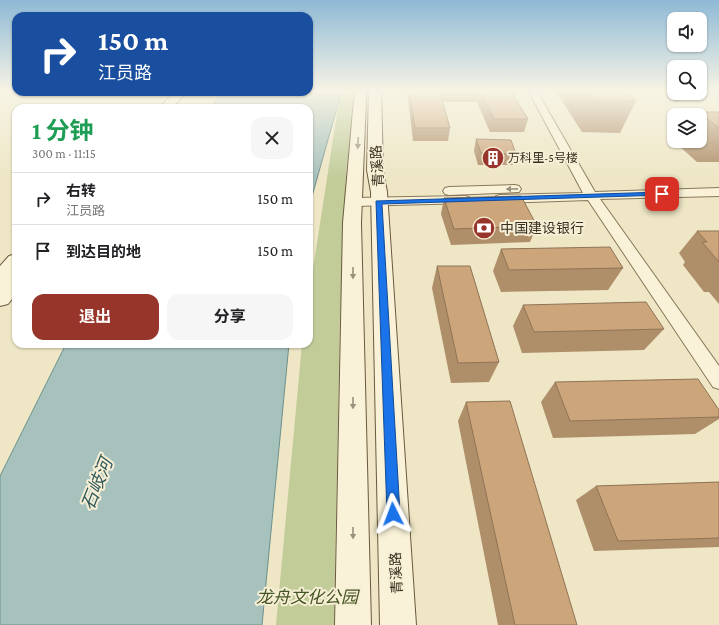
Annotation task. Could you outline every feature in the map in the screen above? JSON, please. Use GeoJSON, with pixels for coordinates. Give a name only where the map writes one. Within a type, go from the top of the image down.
{"type":"FeatureCollection","features":[{"type":"Feature","properties":{"kind":"main road","name":"青溪路"},"geometry":{"type":"LineString","coordinates":[[353,625],[352,223],[355,197],[359,119]]}},
{"type":"Feature","properties":{"kind":"main road","name":"青溪路"},"geometry":{"type":"LineString","coordinates":[[374,119],[375,170],[379,197],[398,625]]}},
{"type":"Feature","properties":{"kind":"main road"},"geometry":{"type":"LineString","coordinates":[[0,278],[12,265]]}},
{"type":"Feature","properties":{"kind":"main road"},"geometry":{"type":"LineString","coordinates":[[0,298],[12,285]]}},
{"type":"Feature","properties":{"kind":"street"},"geometry":{"type":"LineString","coordinates":[[548,119],[589,192],[719,381]]}},
{"type":"Feature","properties":{"kind":"street"},"geometry":{"type":"LineString","coordinates":[[589,192],[719,184]]}},
{"type":"Feature","properties":{"kind":"street"},"geometry":{"type":"LineString","coordinates":[[355,197],[589,192],[719,192]]}},
{"type":"Feature","properties":{"kind":"green space","name":"龙舟文化公园"},"geometry":{"type":"Polygon","coordinates":[[[336,119],[352,119],[346,172],[340,317],[334,625],[276,625],[302,348],[313,348],[313,269],[336,119]]]}},
{"type":"Feature","properties":{"kind":"water"},"geometry":{"type":"Polygon","coordinates":[[[313,119],[334,119],[313,193],[313,119]]]}},
{"type":"Feature","properties":{"kind":"water","name":"石岐河"},"geometry":{"type":"Polygon","coordinates":[[[64,348],[289,348],[262,625],[0,625],[0,476],[64,348]]]}},
{"type":"Feature","properties":{"kind":"building"},"geometry":{"type":"Polygon","coordinates":[[[414,119],[447,119],[450,128],[415,128],[414,119]]]}},
{"type":"Feature","properties":{"kind":"building"},"geometry":{"type":"Polygon","coordinates":[[[707,119],[719,119],[719,128],[707,119]]]}},
{"type":"Feature","properties":{"kind":"building"},"geometry":{"type":"Polygon","coordinates":[[[476,139],[511,140],[516,154],[481,153],[476,139]]]}},
{"type":"Feature","properties":{"kind":"building"},"geometry":{"type":"Polygon","coordinates":[[[521,196],[537,226],[454,229],[444,198],[521,196]]]}},
{"type":"Feature","properties":{"kind":"building"},"geometry":{"type":"Polygon","coordinates":[[[697,231],[719,231],[719,262],[702,242],[707,242],[697,231]]]}},
{"type":"Feature","properties":{"kind":"building"},"geometry":{"type":"Polygon","coordinates":[[[610,247],[623,268],[509,270],[501,249],[610,247]]]}},
{"type":"Feature","properties":{"kind":"building"},"geometry":{"type":"Polygon","coordinates":[[[437,266],[470,266],[499,362],[458,363],[437,266]]]}},
{"type":"Feature","properties":{"kind":"building"},"geometry":{"type":"Polygon","coordinates":[[[646,302],[664,329],[534,332],[523,305],[646,302]]]}},
{"type":"Feature","properties":{"kind":"building"},"geometry":{"type":"Polygon","coordinates":[[[698,379],[719,410],[719,417],[570,421],[555,382],[698,379]]]}},
{"type":"Feature","properties":{"kind":"building"},"geometry":{"type":"Polygon","coordinates":[[[510,401],[577,625],[515,625],[466,402],[510,401]]]}},
{"type":"Feature","properties":{"kind":"building"},"geometry":{"type":"Polygon","coordinates":[[[719,482],[719,538],[618,541],[596,486],[719,482]]]}},
{"type":"Feature","properties":{"kind":"place","name":"万科里-5号楼"},"geometry":{"type":"Point","coordinates":[493,158]}},
{"type":"Feature","properties":{"kind":"place","name":"中国建设银行"},"geometry":{"type":"Point","coordinates":[484,228]}},
{"type":"Feature","properties":{"kind":"route"},"geometry":{"type":"LineString","coordinates":[[393,514],[379,202],[662,194]]}}]}
